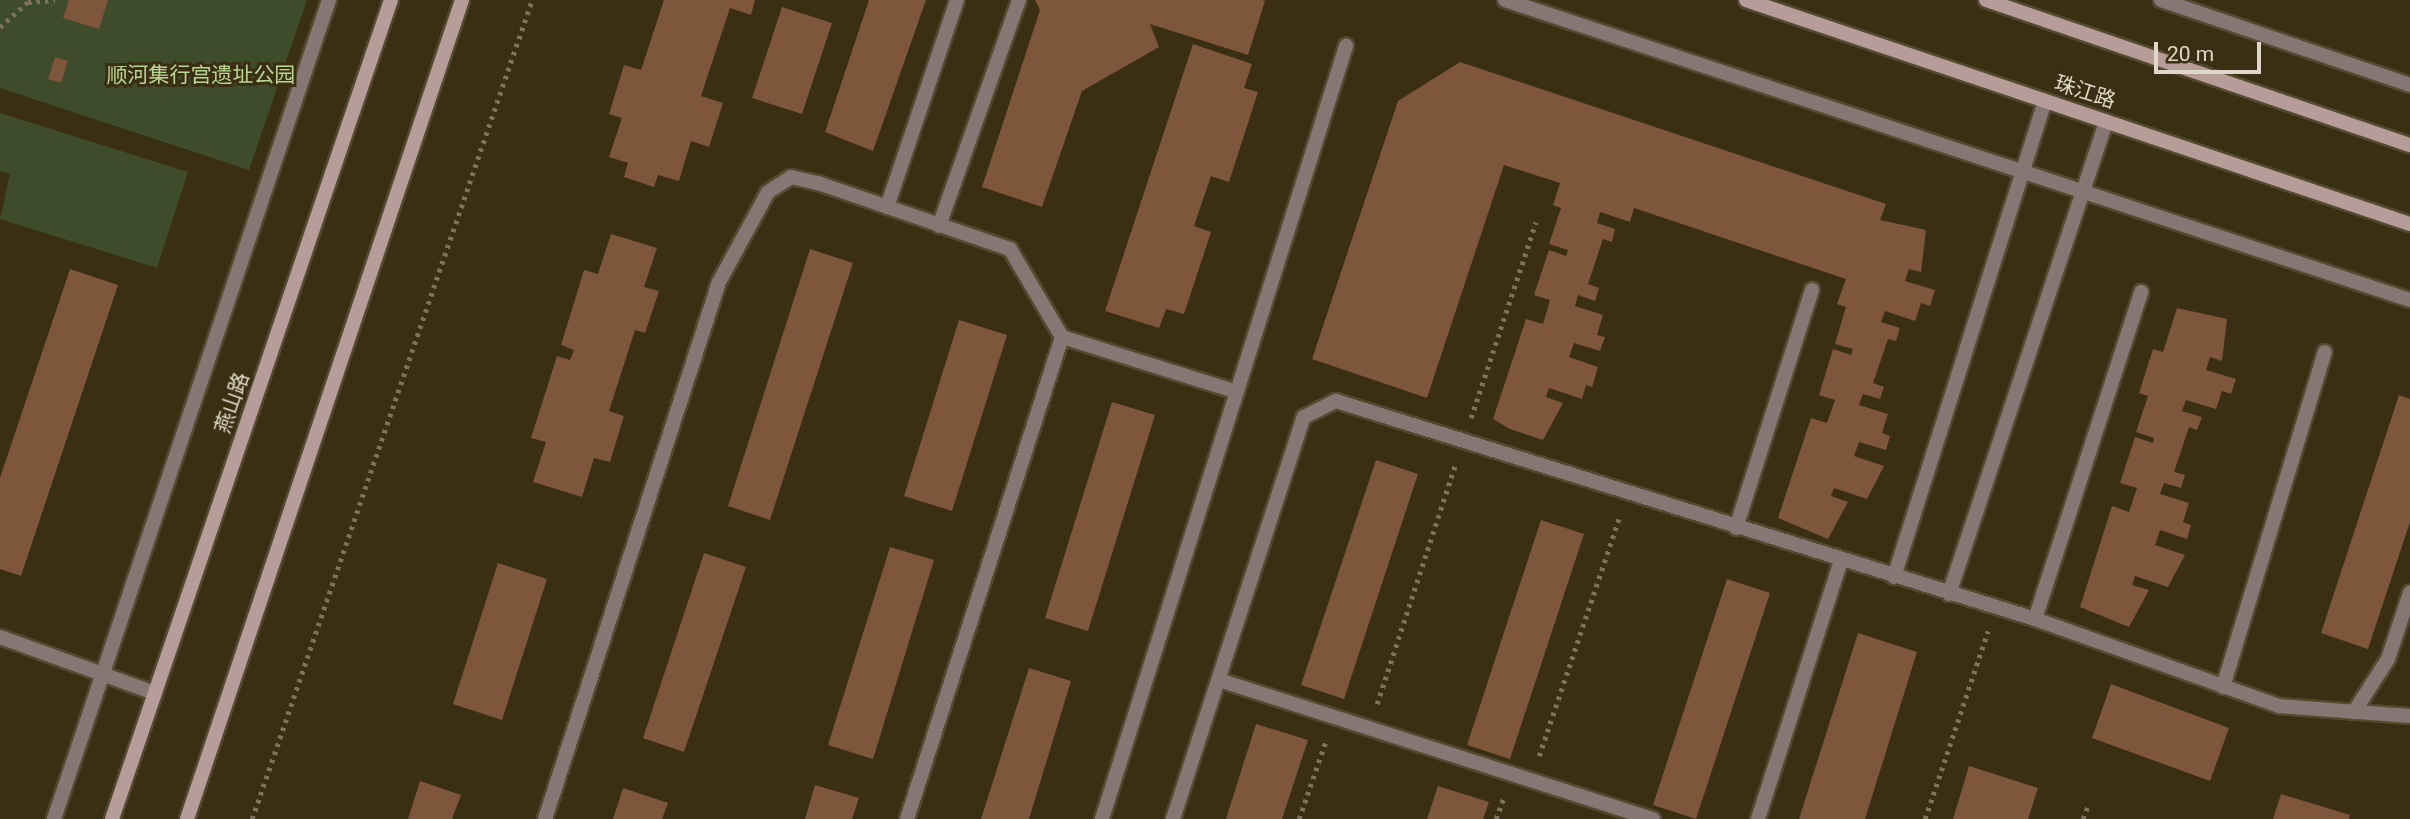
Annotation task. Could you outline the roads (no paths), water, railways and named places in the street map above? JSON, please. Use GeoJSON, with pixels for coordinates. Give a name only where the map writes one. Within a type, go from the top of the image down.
{"type":"FeatureCollection","features":[{"type":"Feature","properties":{"kind":"street","name":"燕山路"},"geometry":{"type":"LineString","coordinates":[[112,819],[391,0]]}},
{"type":"Feature","properties":{"kind":"street"},"geometry":{"type":"LineString","coordinates":[[187,819],[462,0]]}},
{"type":"Feature","properties":{"kind":"street","name":"珠江路"},"geometry":{"type":"LineString","coordinates":[[1746,0],[2410,224]]}},
{"type":"Feature","properties":{"kind":"street"},"geometry":{"type":"LineString","coordinates":[[1986,0],[2410,145]]}},
{"type":"Feature","properties":{"kind":"lane"},"geometry":{"type":"LineString","coordinates":[[54,819],[329,0]]}},
{"type":"Feature","properties":{"kind":"lane"},"geometry":{"type":"LineString","coordinates":[[887,207],[957,0]]}},
{"type":"Feature","properties":{"kind":"lane"},"geometry":{"type":"LineString","coordinates":[[939,226],[1019,0]]}},
{"type":"Feature","properties":{"kind":"lane"},"geometry":{"type":"LineString","coordinates":[[1505,0],[2410,300]]}},
{"type":"Feature","properties":{"kind":"lane"},"geometry":{"type":"LineString","coordinates":[[2161,0],[2410,85]]}},
{"type":"Feature","properties":{"kind":"lane"},"geometry":{"type":"LineString","coordinates":[[1102,819],[1346,46]]}},
{"type":"Feature","properties":{"kind":"lane"},"geometry":{"type":"LineString","coordinates":[[1894,577],[2045,101]]}},
{"type":"Feature","properties":{"kind":"lane"},"geometry":{"type":"LineString","coordinates":[[1950,594],[2081,190],[2106,121]]}},
{"type":"Feature","properties":{"kind":"lane"},"geometry":{"type":"LineString","coordinates":[[545,819],[719,282],[741,234],[768,192],[791,177],[1010,249],[1062,337],[1237,392]]}},
{"type":"Feature","properties":{"kind":"lane"},"geometry":{"type":"LineString","coordinates":[[1736,528],[1812,290]]}},
{"type":"Feature","properties":{"kind":"lane"},"geometry":{"type":"LineString","coordinates":[[2035,620],[2141,292]]}},
{"type":"Feature","properties":{"kind":"lane"},"geometry":{"type":"LineString","coordinates":[[907,819],[1062,337]]}},
{"type":"Feature","properties":{"kind":"lane"},"geometry":{"type":"LineString","coordinates":[[2223,687],[2325,352]]}},
{"type":"Feature","properties":{"kind":"lane"},"geometry":{"type":"LineString","coordinates":[[1173,819],[1304,417],[1322,404],[1357,403],[1627,494],[2035,620],[2278,706],[2410,716]]}},
{"type":"Feature","properties":{"kind":"lane"},"geometry":{"type":"LineString","coordinates":[[1758,819],[1841,561]]}},
{"type":"Feature","properties":{"kind":"lane"},"geometry":{"type":"LineString","coordinates":[[2354,712],[2388,659],[2410,593]]}},
{"type":"Feature","properties":{"kind":"lane"},"geometry":{"type":"LineString","coordinates":[[0,637],[155,693]]}},
{"type":"Feature","properties":{"kind":"lane"},"geometry":{"type":"LineString","coordinates":[[1219,680],[1653,819]]}},
{"type":"Feature","properties":{"kind":"park label","name":"顺河集行宫遗址公园"},"geometry":{"type":"Point","coordinates":[201,75]}}]}
